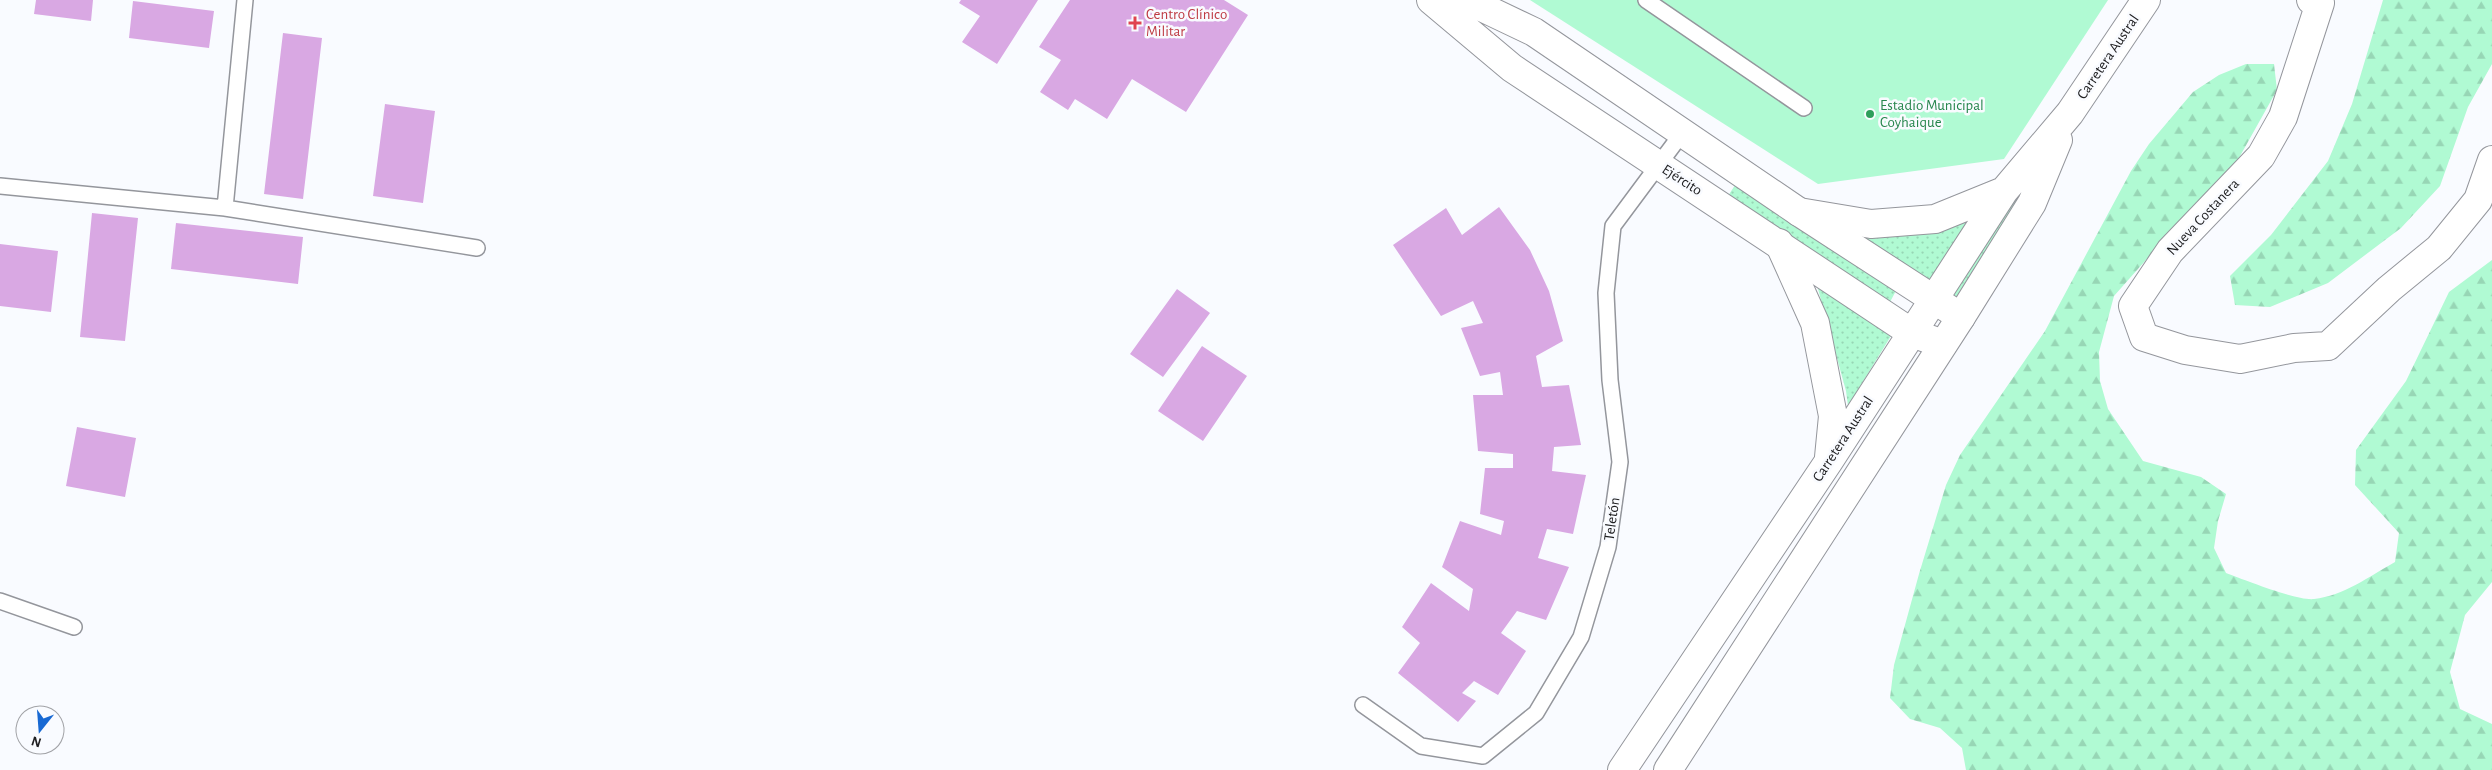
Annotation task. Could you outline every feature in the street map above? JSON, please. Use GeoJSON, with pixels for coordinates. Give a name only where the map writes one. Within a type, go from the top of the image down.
{"type":"FeatureCollection","features":[{"type":"Feature","properties":{"kind":"main road","name":"Ejército"},"geometry":{"type":"LineString","coordinates":[[1431,0],[1512,68],[1779,243],[1912,333],[1943,344]]}},
{"type":"Feature","properties":{"kind":"main road"},"geometry":{"type":"LineString","coordinates":[[1467,0],[1534,32],[1799,212],[1962,317]]}},
{"type":"Feature","properties":{"kind":"main road","name":"Carretera Austral"},"geometry":{"type":"LineString","coordinates":[[1622,770],[1829,461],[2004,191],[2070,114],[2146,0]]}},
{"type":"Feature","properties":{"kind":"main road","name":"Nueva Costanera"},"geometry":{"type":"LineString","coordinates":[[2312,0],[2320,3],[2283,117],[2261,156],[2170,251],[2133,306],[2144,337],[2185,350],[2240,359],[2294,348],[2328,346],[2389,289],[2439,248],[2478,200],[2492,160]]}},
{"type":"Feature","properties":{"kind":"main road","name":"Carretera Austral"},"geometry":{"type":"LineString","coordinates":[[1668,770],[1962,317],[2032,203],[2070,114]]}},
{"type":"Feature","properties":{"kind":"main road"},"geometry":{"type":"LineString","coordinates":[[1799,212],[1870,224],[1935,219],[2004,191]]}},
{"type":"Feature","properties":{"kind":"main road"},"geometry":{"type":"LineString","coordinates":[[1779,243],[1815,323],[1833,416],[1829,461]]}},
{"type":"Feature","properties":{"kind":"lane"},"geometry":{"type":"LineString","coordinates":[[225,208],[245,0]]}},
{"type":"Feature","properties":{"kind":"lane"},"geometry":{"type":"LineString","coordinates":[[1646,0],[1804,108]]}},
{"type":"Feature","properties":{"kind":"lane","name":"Teletón"},"geometry":{"type":"LineString","coordinates":[[1364,705],[1421,746],[1483,756],[1536,714],[1581,637],[1608,547],[1620,462],[1610,380],[1606,293],[1613,226],[1683,132]]}},
{"type":"Feature","properties":{"kind":"lane"},"geometry":{"type":"LineString","coordinates":[[0,186],[225,208],[477,248]]}},
{"type":"Feature","properties":{"kind":"lane"},"geometry":{"type":"LineString","coordinates":[[0,601],[74,627]]}},
{"type":"Feature","properties":{"kind":"green space","name":"Estadio Municipal Coyhaique"},"geometry":{"type":"Polygon","coordinates":[[[1530,0],[2108,0],[2004,159],[1818,184],[1530,0]]]}},
{"type":"Feature","properties":{"kind":"green space"},"geometry":{"type":"Polygon","coordinates":[[[2383,0],[2492,0],[2492,64],[2468,107],[2440,186],[2401,228],[2328,283],[2270,307],[2235,305],[2230,276],[2271,235],[2328,161],[2352,104],[2383,0]]]}},
{"type":"Feature","properties":{"kind":"green space"},"geometry":{"type":"Polygon","coordinates":[[[2246,64],[2274,64],[2277,90],[2221,190],[2153,252],[2114,296],[2099,352],[2100,381],[2108,409],[2143,461],[2201,477],[2226,494],[2218,521],[2214,548],[2226,573],[2306,599],[2325,597],[2346,590],[2395,562],[2399,533],[2355,485],[2356,450],[2406,381],[2449,292],[2492,260],[2492,582],[2465,615],[2450,672],[2460,709],[2492,724],[2492,770],[1966,770],[1962,748],[1940,728],[1910,719],[1890,698],[1894,665],[1946,485],[1960,455],[2045,331],[2131,171],[2149,144],[2193,92],[2219,75],[2246,64]]]}},
{"type":"Feature","properties":{"kind":"green space"},"geometry":{"type":"Polygon","coordinates":[[[2040,162],[1966,305],[1947,294],[2040,162]]]}},
{"type":"Feature","properties":{"kind":"green space"},"geometry":{"type":"Polygon","coordinates":[[[1737,182],[1898,287],[1890,302],[1728,196],[1737,182]]]}},
{"type":"Feature","properties":{"kind":"green space"},"geometry":{"type":"Polygon","coordinates":[[[1980,211],[1932,283],[1849,231],[1980,211]]]}},
{"type":"Feature","properties":{"kind":"green space"},"geometry":{"type":"Polygon","coordinates":[[[1815,278],[1894,331],[1848,406],[1846,391],[1815,278]]]}},
{"type":"Feature","properties":{"kind":"building"},"geometry":{"type":"Polygon","coordinates":[[[36,0],[93,0],[91,21],[34,14],[36,0]]]}},
{"type":"Feature","properties":{"kind":"building"},"geometry":{"type":"Polygon","coordinates":[[[961,0],[1038,0],[997,64],[962,42],[980,16],[959,3],[961,0]]]}},
{"type":"Feature","properties":{"kind":"building"},"geometry":{"type":"Polygon","coordinates":[[[1070,0],[1224,0],[1248,15],[1186,112],[1132,79],[1107,119],[1075,99],[1068,110],[1040,92],[1061,60],[1039,47],[1070,0]]]}},
{"type":"Feature","properties":{"kind":"building"},"geometry":{"type":"Polygon","coordinates":[[[133,1],[214,11],[209,48],[129,38],[133,1]]]}},
{"type":"Feature","properties":{"kind":"building"},"geometry":{"type":"Polygon","coordinates":[[[283,33],[322,38],[303,199],[264,194],[283,33]]]}},
{"type":"Feature","properties":{"kind":"building"},"geometry":{"type":"Polygon","coordinates":[[[385,104],[435,111],[423,203],[373,196],[385,104]]]}},
{"type":"Feature","properties":{"kind":"building"},"geometry":{"type":"Polygon","coordinates":[[[1499,207],[1530,250],[1549,291],[1563,341],[1536,356],[1542,387],[1569,385],[1581,445],[1554,447],[1552,471],[1586,475],[1573,534],[1547,529],[1538,558],[1569,567],[1546,620],[1517,611],[1501,633],[1526,651],[1498,695],[1474,681],[1462,693],[1476,701],[1458,722],[1398,673],[1420,643],[1402,627],[1431,583],[1469,611],[1473,589],[1442,567],[1460,521],[1501,535],[1504,521],[1480,514],[1485,468],[1513,468],[1513,454],[1478,451],[1473,395],[1503,395],[1500,372],[1480,376],[1461,328],[1483,323],[1473,301],[1441,316],[1393,245],[1446,208],[1462,235],[1499,207]]]}},
{"type":"Feature","properties":{"kind":"building"},"geometry":{"type":"Polygon","coordinates":[[[92,213],[138,218],[125,341],[80,337],[92,213]]]}},
{"type":"Feature","properties":{"kind":"building"},"geometry":{"type":"Polygon","coordinates":[[[176,223],[303,237],[298,284],[171,269],[176,223]]]}},
{"type":"Feature","properties":{"kind":"building"},"geometry":{"type":"Polygon","coordinates":[[[0,244],[58,251],[51,312],[0,306],[0,244]]]}},
{"type":"Feature","properties":{"kind":"building"},"geometry":{"type":"Polygon","coordinates":[[[1177,289],[1210,313],[1163,377],[1130,354],[1177,289]]]}},
{"type":"Feature","properties":{"kind":"building"},"geometry":{"type":"Polygon","coordinates":[[[1202,346],[1247,376],[1203,441],[1158,411],[1202,346]]]}},
{"type":"Feature","properties":{"kind":"building"},"geometry":{"type":"Polygon","coordinates":[[[77,427],[136,438],[125,497],[66,486],[77,427]]]}},
{"type":"Feature","properties":{"kind":"place","name":"Centro Clínico Militar"},"geometry":{"type":"Point","coordinates":[1135,23]}},
{"type":"Feature","properties":{"kind":"place","name":"Estadio Municipal Coyhaique"},"geometry":{"type":"Point","coordinates":[1870,114]}}]}
